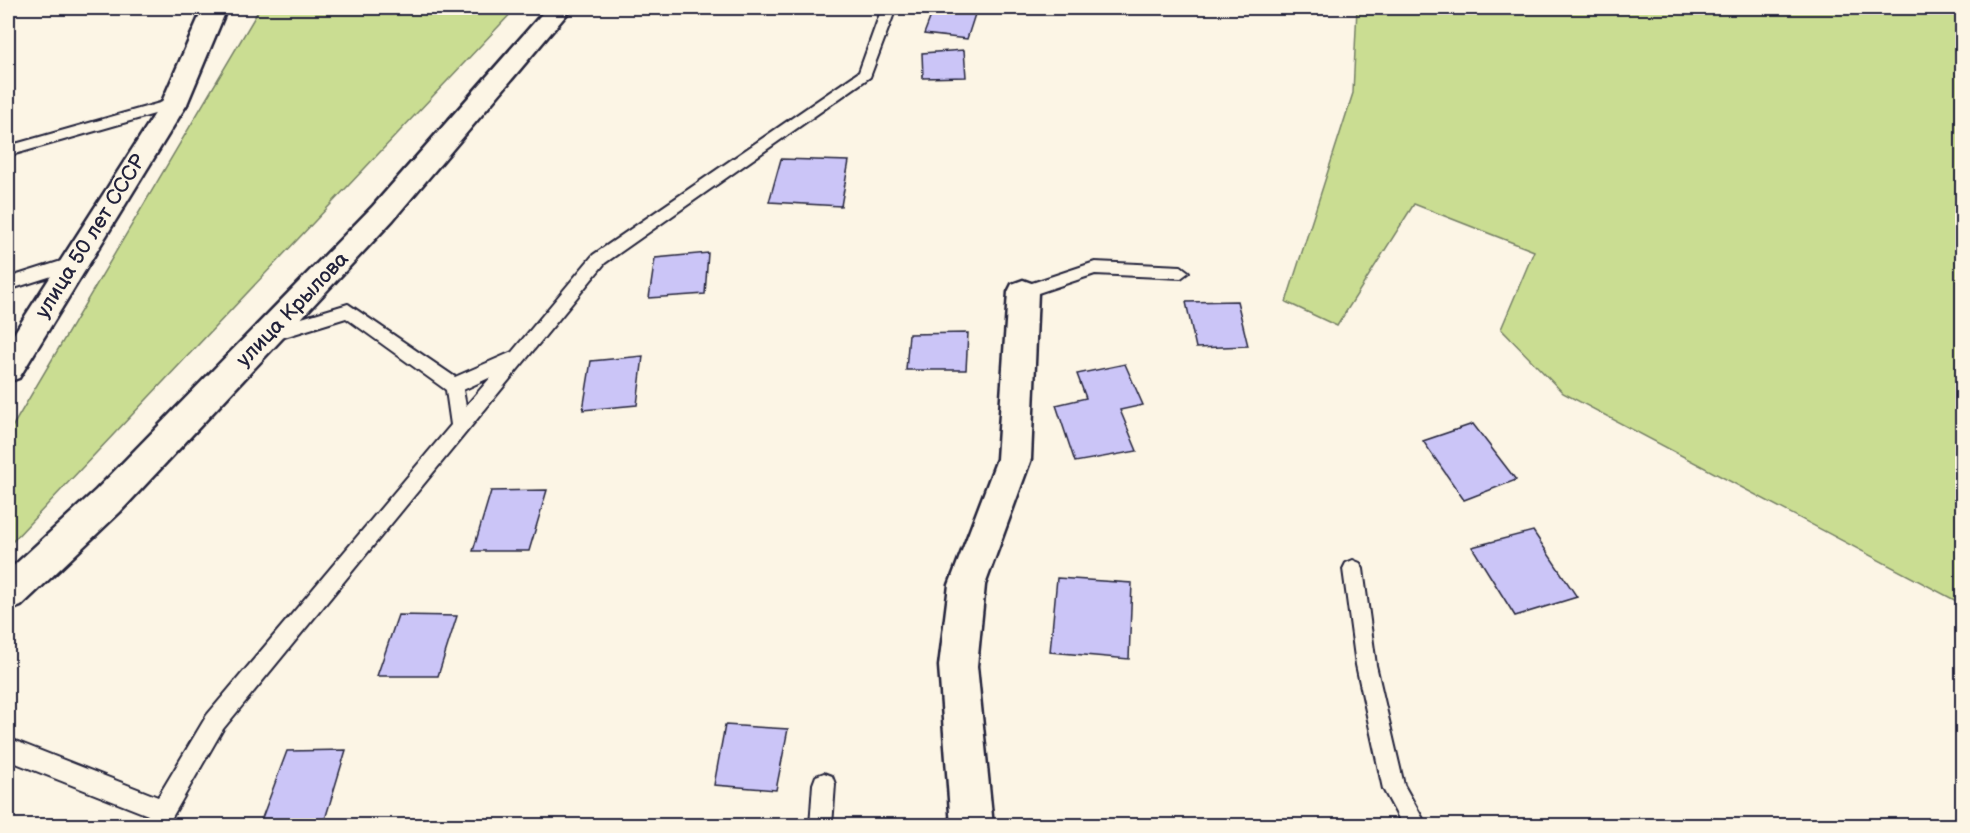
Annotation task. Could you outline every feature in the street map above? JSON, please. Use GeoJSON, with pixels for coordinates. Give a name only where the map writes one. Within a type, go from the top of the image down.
{"type":"FeatureCollection","features":[{"type":"Feature","properties":{"kind":"street","name":"улица 50 лет СССР"},"geometry":{"type":"LineString","coordinates":[[8,369],[71,264],[174,104],[215,8]]}},
{"type":"Feature","properties":{"kind":"street","name":"улица Крылова"},"geometry":{"type":"LineString","coordinates":[[8,594],[108,501],[383,213],[560,8]]}},
{"type":"Feature","properties":{"kind":"street"},"geometry":{"type":"LineString","coordinates":[[972,825],[958,666],[967,585],[1014,459],[1023,292]]}},
{"type":"Feature","properties":{"kind":"lane"},"geometry":{"type":"LineString","coordinates":[[8,749],[158,818],[215,722],[599,260],[865,74],[889,8]]}},
{"type":"Feature","properties":{"kind":"lane"},"geometry":{"type":"LineString","coordinates":[[8,151],[174,104]]}},
{"type":"Feature","properties":{"kind":"lane"},"geometry":{"type":"LineString","coordinates":[[8,284],[71,264]]}},
{"type":"Feature","properties":{"kind":"lane"},"geometry":{"type":"LineString","coordinates":[[1023,292],[1095,268],[1181,272]]}},
{"type":"Feature","properties":{"kind":"lane"},"geometry":{"type":"LineString","coordinates":[[267,335],[348,311],[454,386],[460,427]]}},
{"type":"Feature","properties":{"kind":"lane"},"geometry":{"type":"LineString","coordinates":[[454,386],[519,356]]}},
{"type":"Feature","properties":{"kind":"lane"},"geometry":{"type":"LineString","coordinates":[[1353,569],[1366,665],[1394,789],[1416,825]]}},
{"type":"Feature","properties":{"kind":"lane"},"geometry":{"type":"LineString","coordinates":[[821,825],[824,784]]}},
{"type":"Feature","properties":{"kind":"green space"},"geometry":{"type":"Polygon","coordinates":[[[260,8],[516,8],[12,542],[8,540],[8,434],[260,8]]]}},
{"type":"Feature","properties":{"kind":"green space"},"geometry":{"type":"Polygon","coordinates":[[[1357,8],[1962,8],[1962,604],[1563,393],[1501,329],[1534,251],[1414,204],[1337,326],[1286,302],[1353,93],[1357,8]]]}},
{"type":"Feature","properties":{"kind":"building"},"geometry":{"type":"Polygon","coordinates":[[[934,8],[977,8],[967,39],[924,34],[934,8]]]}},
{"type":"Feature","properties":{"kind":"building"},"geometry":{"type":"Polygon","coordinates":[[[964,50],[966,77],[923,78],[922,53],[964,50]]]}},
{"type":"Feature","properties":{"kind":"building"},"geometry":{"type":"Polygon","coordinates":[[[781,159],[849,161],[841,206],[769,202],[781,159]]]}},
{"type":"Feature","properties":{"kind":"building"},"geometry":{"type":"Polygon","coordinates":[[[708,253],[705,294],[649,298],[655,258],[708,253]]]}},
{"type":"Feature","properties":{"kind":"building"},"geometry":{"type":"Polygon","coordinates":[[[1237,301],[1248,346],[1196,348],[1186,302],[1237,301]]]}},
{"type":"Feature","properties":{"kind":"building"},"geometry":{"type":"Polygon","coordinates":[[[968,333],[966,370],[906,370],[909,334],[968,333]]]}},
{"type":"Feature","properties":{"kind":"building"},"geometry":{"type":"Polygon","coordinates":[[[643,356],[637,405],[583,410],[591,361],[643,356]]]}},
{"type":"Feature","properties":{"kind":"building"},"geometry":{"type":"Polygon","coordinates":[[[1125,364],[1143,405],[1120,410],[1137,451],[1075,462],[1056,405],[1086,398],[1077,374],[1125,364]]]}},
{"type":"Feature","properties":{"kind":"building"},"geometry":{"type":"Polygon","coordinates":[[[1473,424],[1516,480],[1464,500],[1423,441],[1473,424]]]}},
{"type":"Feature","properties":{"kind":"building"},"geometry":{"type":"Polygon","coordinates":[[[547,490],[529,551],[473,551],[491,491],[547,490]]]}},
{"type":"Feature","properties":{"kind":"building"},"geometry":{"type":"Polygon","coordinates":[[[1533,531],[1577,597],[1515,616],[1472,547],[1533,531]]]}},
{"type":"Feature","properties":{"kind":"building"},"geometry":{"type":"Polygon","coordinates":[[[1057,578],[1132,583],[1129,659],[1050,652],[1057,578]]]}},
{"type":"Feature","properties":{"kind":"building"},"geometry":{"type":"Polygon","coordinates":[[[398,615],[457,616],[438,676],[377,676],[398,615]]]}},
{"type":"Feature","properties":{"kind":"building"},"geometry":{"type":"Polygon","coordinates":[[[725,725],[788,729],[776,790],[714,785],[725,725]]]}},
{"type":"Feature","properties":{"kind":"building"},"geometry":{"type":"Polygon","coordinates":[[[346,750],[323,826],[259,826],[287,751],[346,750]]]}}]}
